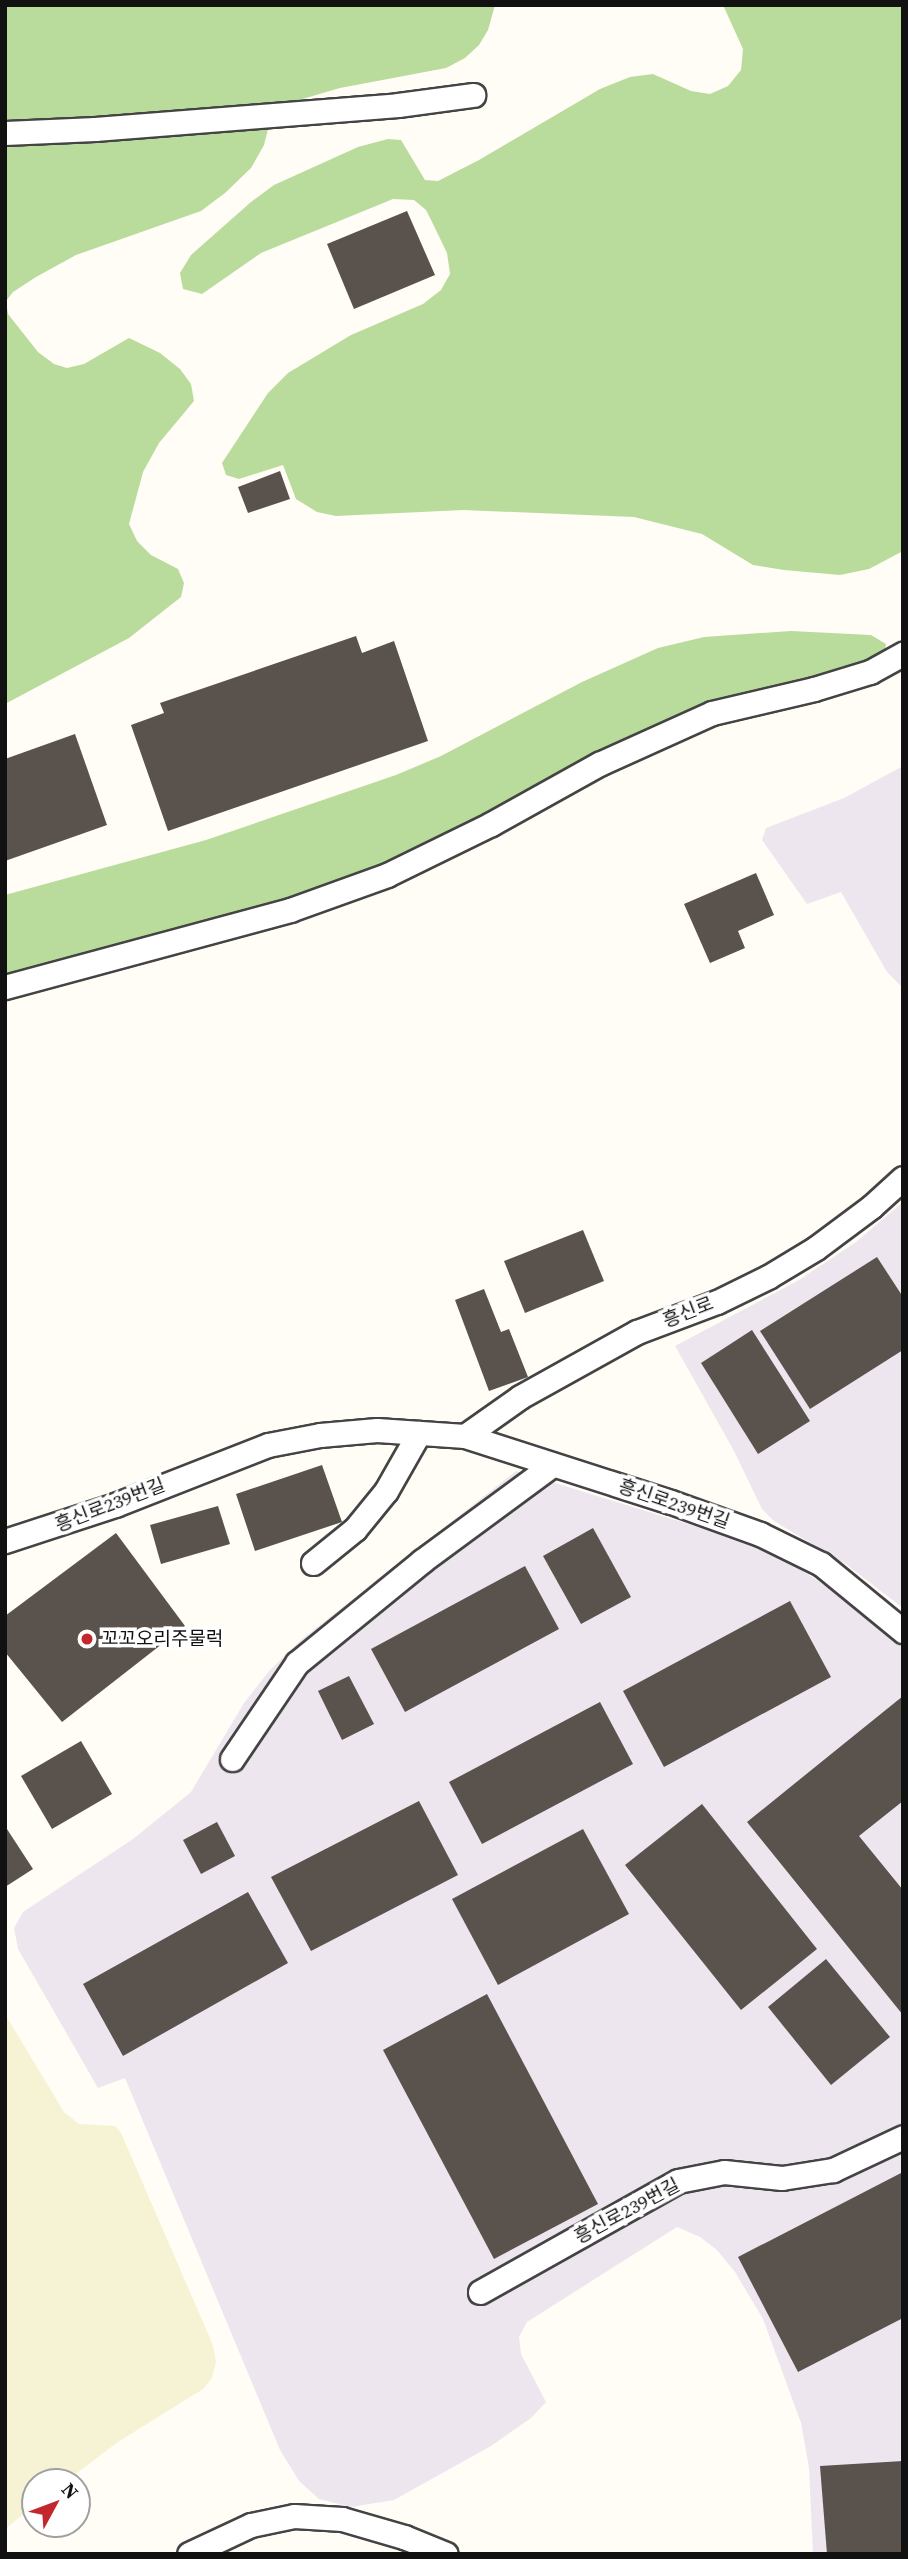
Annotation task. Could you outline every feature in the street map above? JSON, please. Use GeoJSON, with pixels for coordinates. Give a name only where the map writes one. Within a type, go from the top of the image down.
{"type":"FeatureCollection","features":[{"type":"Feature","properties":{"kind":"lane"},"geometry":{"type":"LineString","coordinates":[[5,133],[109,128],[398,105],[473,95]]}},
{"type":"Feature","properties":{"kind":"lane"},"geometry":{"type":"LineString","coordinates":[[5,987],[277,914],[363,884],[491,824],[598,764],[712,713],[814,689],[870,672],[903,654]]}},
{"type":"Feature","properties":{"kind":"lane","name":"흥신로"},"geometry":{"type":"LineString","coordinates":[[465,1436],[520,1397],[637,1332],[717,1302],[768,1277],[816,1248],[871,1207],[903,1178]]}},
{"type":"Feature","properties":{"kind":"lane","name":"흥신로239번길"},"geometry":{"type":"LineString","coordinates":[[5,1541],[116,1505],[268,1446],[320,1435],[377,1430],[465,1436],[760,1534],[821,1564],[903,1631]]}},
{"type":"Feature","properties":{"kind":"lane"},"geometry":{"type":"LineString","coordinates":[[313,1563],[355,1529],[386,1491],[419,1433]]}},
{"type":"Feature","properties":{"kind":"lane"},"geometry":{"type":"LineString","coordinates":[[232,1759],[297,1663],[422,1561],[552,1465]]}},
{"type":"Feature","properties":{"kind":"lane","name":"흥신로239번길"},"geometry":{"type":"LineString","coordinates":[[480,2292],[678,2181],[724,2172],[782,2178],[833,2171],[903,2137]]}},
{"type":"Feature","properties":{"kind":"lane"},"geometry":{"type":"LineString","coordinates":[[189,2554],[251,2525],[294,2516],[342,2519],[404,2537],[446,2554]]}},
{"type":"Feature","properties":{"kind":"shaded area"},"geometry":{"type":"Polygon","coordinates":[[[903,766],[903,988],[887,972],[841,892],[807,904],[762,840],[766,828],[844,798],[903,766]]]}},
{"type":"Feature","properties":{"kind":"shaded area"},"geometry":{"type":"Polygon","coordinates":[[[903,1202],[903,1608],[847,1565],[774,1521],[762,1509],[733,1449],[675,1346],[799,1280],[856,1242],[903,1202]]]}},
{"type":"Feature","properties":{"kind":"shaded area"},"geometry":{"type":"Polygon","coordinates":[[[516,1471],[737,1539],[797,1567],[836,1593],[903,1648],[903,2554],[813,2554],[809,2468],[801,2423],[763,2319],[735,2272],[717,2250],[700,2237],[677,2227],[527,2322],[519,2337],[521,2354],[546,2402],[531,2418],[491,2446],[394,2500],[351,2507],[319,2499],[299,2481],[280,2450],[125,2078],[98,2088],[18,1949],[14,1928],[23,1912],[133,1839],[191,1792],[244,1703],[270,1670],[302,1639],[516,1471]]]}},
{"type":"Feature","properties":{"kind":"shaded area"},"geometry":{"type":"Polygon","coordinates":[[[5,2014],[64,2112],[79,2124],[115,2126],[121,2133],[213,2345],[216,2362],[212,2378],[203,2389],[118,2442],[84,2468],[21,2468],[21,2516],[5,2529],[5,2014]]]}},
{"type":"Feature","properties":{"kind":"green space"},"geometry":{"type":"Polygon","coordinates":[[[5,5],[495,5],[488,30],[479,45],[465,58],[446,68],[340,88],[292,102],[269,125],[264,145],[251,168],[201,211],[76,255],[13,292],[6,301],[8,314],[38,352],[54,364],[67,368],[84,364],[129,338],[160,353],[180,369],[191,384],[194,401],[159,443],[143,472],[129,524],[137,541],[151,555],[178,569],[184,583],[181,597],[129,638],[5,704],[5,5]]]}},
{"type":"Feature","properties":{"kind":"green space"},"geometry":{"type":"Polygon","coordinates":[[[723,5],[903,5],[903,551],[869,569],[840,575],[784,570],[753,565],[702,534],[634,517],[463,510],[336,516],[317,512],[296,499],[283,465],[239,479],[226,475],[222,463],[268,393],[288,373],[351,335],[423,304],[441,290],[450,274],[447,253],[426,210],[414,200],[393,199],[261,253],[202,294],[183,289],[180,273],[191,255],[274,185],[358,147],[388,139],[401,140],[425,180],[438,181],[600,89],[630,77],[653,74],[691,91],[710,94],[728,86],[741,70],[743,49],[723,5]]]}},
{"type":"Feature","properties":{"kind":"green space"},"geometry":{"type":"Polygon","coordinates":[[[791,631],[871,635],[886,644],[885,650],[847,669],[528,793],[361,873],[284,900],[5,974],[5,895],[206,840],[396,775],[441,756],[582,682],[658,648],[704,637],[791,631]]]}},
{"type":"Feature","properties":{"kind":"building"},"geometry":{"type":"Polygon","coordinates":[[[407,211],[435,275],[354,309],[327,244],[407,211]]]}},
{"type":"Feature","properties":{"kind":"building"},"geometry":{"type":"Polygon","coordinates":[[[280,471],[290,499],[248,513],[238,487],[280,471]]]}},
{"type":"Feature","properties":{"kind":"building"},"geometry":{"type":"Polygon","coordinates":[[[356,636],[362,653],[394,641],[428,741],[168,831],[131,725],[164,713],[160,703],[356,636]]]}},
{"type":"Feature","properties":{"kind":"building"},"geometry":{"type":"Polygon","coordinates":[[[75,734],[107,825],[5,861],[5,759],[75,734]]]}},
{"type":"Feature","properties":{"kind":"building"},"geometry":{"type":"Polygon","coordinates":[[[756,873],[774,915],[738,931],[745,948],[710,963],[684,904],[756,873]]]}},
{"type":"Feature","properties":{"kind":"building"},"geometry":{"type":"Polygon","coordinates":[[[583,1230],[604,1281],[525,1313],[504,1261],[583,1230]]]}},
{"type":"Feature","properties":{"kind":"building"},"geometry":{"type":"Polygon","coordinates":[[[877,1257],[903,1297],[903,1350],[810,1409],[760,1331],[877,1257]]]}},
{"type":"Feature","properties":{"kind":"building"},"geometry":{"type":"Polygon","coordinates":[[[484,1289],[501,1332],[509,1329],[528,1377],[489,1391],[455,1300],[484,1289]]]}},
{"type":"Feature","properties":{"kind":"building"},"geometry":{"type":"Polygon","coordinates":[[[752,1330],[810,1421],[758,1454],[701,1363],[752,1330]]]}},
{"type":"Feature","properties":{"kind":"building"},"geometry":{"type":"Polygon","coordinates":[[[322,1465],[342,1522],[255,1551],[236,1494],[322,1465]]]}},
{"type":"Feature","properties":{"kind":"building"},"geometry":{"type":"Polygon","coordinates":[[[218,1506],[230,1544],[161,1564],[150,1525],[218,1506]]]}},
{"type":"Feature","properties":{"kind":"building"},"geometry":{"type":"Polygon","coordinates":[[[593,1528],[631,1597],[581,1624],[543,1556],[593,1528]]]}},
{"type":"Feature","properties":{"kind":"building","name":"꼬꼬오리주물럭"},"geometry":{"type":"Polygon","coordinates":[[[116,1533],[185,1626],[62,1722],[5,1652],[5,1616],[116,1533]]]}},
{"type":"Feature","properties":{"kind":"building"},"geometry":{"type":"Polygon","coordinates":[[[525,1566],[559,1629],[405,1712],[371,1649],[525,1566]]]}},
{"type":"Feature","properties":{"kind":"building"},"geometry":{"type":"Polygon","coordinates":[[[790,1601],[831,1677],[664,1767],[623,1691],[790,1601]]]}},
{"type":"Feature","properties":{"kind":"building"},"geometry":{"type":"Polygon","coordinates":[[[349,1676],[374,1724],[342,1740],[318,1691],[349,1676]]]}},
{"type":"Feature","properties":{"kind":"building"},"geometry":{"type":"Polygon","coordinates":[[[903,1696],[903,1801],[859,1836],[903,1890],[903,2015],[747,1822],[903,1696]]]}},
{"type":"Feature","properties":{"kind":"building"},"geometry":{"type":"Polygon","coordinates":[[[600,1702],[633,1764],[482,1844],[449,1782],[600,1702]]]}},
{"type":"Feature","properties":{"kind":"building"},"geometry":{"type":"Polygon","coordinates":[[[81,1741],[112,1794],[52,1829],[21,1776],[81,1741]]]}},
{"type":"Feature","properties":{"kind":"building"},"geometry":{"type":"Polygon","coordinates":[[[419,1801],[458,1875],[311,1951],[271,1877],[419,1801]]]}},
{"type":"Feature","properties":{"kind":"building"},"geometry":{"type":"Polygon","coordinates":[[[702,1804],[817,1949],[741,2010],[625,1865],[702,1804]]]}},
{"type":"Feature","properties":{"kind":"building"},"geometry":{"type":"Polygon","coordinates":[[[217,1822],[235,1856],[201,1874],[183,1840],[217,1822]]]}},
{"type":"Feature","properties":{"kind":"building"},"geometry":{"type":"Polygon","coordinates":[[[5,1826],[33,1869],[5,1887],[5,1826]]]}},
{"type":"Feature","properties":{"kind":"building"},"geometry":{"type":"Polygon","coordinates":[[[583,1829],[629,1914],[498,1985],[452,1899],[583,1829]]]}},
{"type":"Feature","properties":{"kind":"building"},"geometry":{"type":"Polygon","coordinates":[[[248,1892],[288,1963],[123,2056],[83,1984],[248,1892]]]}},
{"type":"Feature","properties":{"kind":"building"},"geometry":{"type":"Polygon","coordinates":[[[826,1959],[890,2037],[831,2085],[768,2007],[826,1959]]]}},
{"type":"Feature","properties":{"kind":"building"},"geometry":{"type":"Polygon","coordinates":[[[487,1994],[598,2204],[494,2259],[383,2050],[487,1994]]]}},
{"type":"Feature","properties":{"kind":"building"},"geometry":{"type":"Polygon","coordinates":[[[903,2172],[903,2318],[798,2372],[738,2257],[903,2172]]]}},
{"type":"Feature","properties":{"kind":"building"},"geometry":{"type":"Polygon","coordinates":[[[903,2461],[903,2554],[827,2554],[820,2466],[903,2461]]]}},
{"type":"Feature","properties":{"kind":"place","name":"꼬꼬오리주물럭"},"geometry":{"type":"Point","coordinates":[87,1639]}}]}
